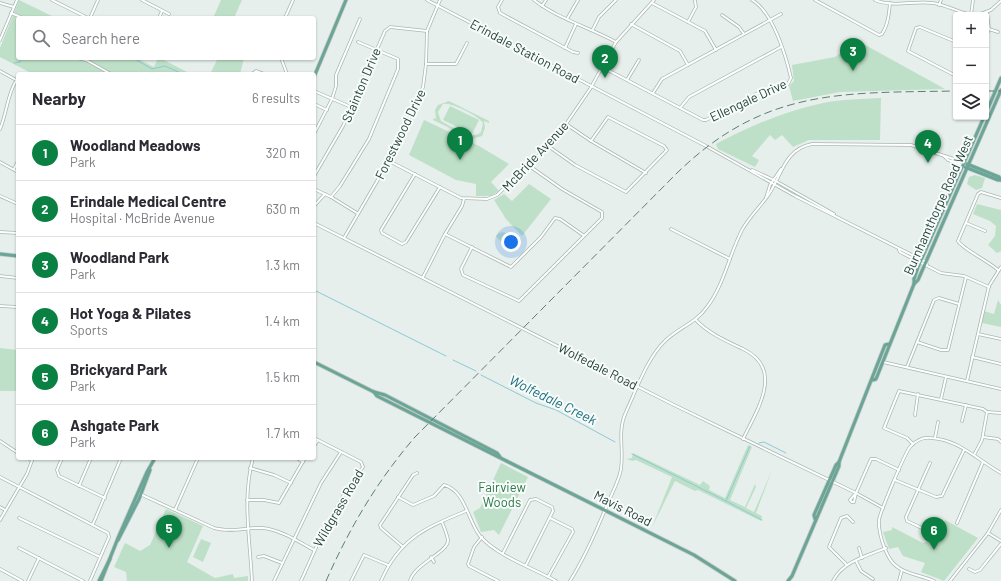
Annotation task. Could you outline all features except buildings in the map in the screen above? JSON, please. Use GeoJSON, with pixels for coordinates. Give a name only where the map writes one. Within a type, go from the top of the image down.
{"type":"FeatureCollection","features":[{"type":"Feature","properties":{"kind":"main road"},"geometry":{"type":"LineString","coordinates":[[316,72],[346,0]]}},
{"type":"Feature","properties":{"kind":"main road"},"geometry":{"type":"LineString","coordinates":[[989,106],[1001,78]]}},
{"type":"Feature","properties":{"kind":"main road","name":"Burnhamthorpe Road West"},"geometry":{"type":"LineString","coordinates":[[873,380],[876,379],[914,284],[918,280],[926,264],[1001,90]]}},
{"type":"Feature","properties":{"kind":"main road","name":"Burnhamthorpe Road West"},"geometry":{"type":"LineString","coordinates":[[914,284],[914,278],[921,261],[962,164],[983,120]]}},
{"type":"Feature","properties":{"kind":"main road"},"geometry":{"type":"LineString","coordinates":[[962,164],[999,177],[1001,180]]}},
{"type":"Feature","properties":{"kind":"main road"},"geometry":{"type":"LineString","coordinates":[[0,254],[16,256]]}},
{"type":"Feature","properties":{"kind":"main road","name":"Burnhamthorpe Road West"},"geometry":{"type":"LineString","coordinates":[[788,581],[792,576],[815,519],[814,516],[831,482],[836,465],[840,462],[873,380],[872,377],[886,345],[889,344]]}},
{"type":"Feature","properties":{"kind":"main road","name":"Mavis Road"},"geometry":{"type":"LineString","coordinates":[[316,363],[443,424],[497,453],[500,457],[706,561],[735,581]]}},
{"type":"Feature","properties":{"kind":"main road"},"geometry":{"type":"LineString","coordinates":[[100,581],[140,494],[147,472],[154,460]]}},
{"type":"Feature","properties":{"kind":"main road","name":"Burnhamthorpe Road West"},"geometry":{"type":"LineString","coordinates":[[792,576],[792,581]]}},
{"type":"Feature","properties":{"kind":"street"},"geometry":{"type":"LineString","coordinates":[[0,40],[17,0]]}},
{"type":"Feature","properties":{"kind":"street"},"geometry":{"type":"LineString","coordinates":[[52,0],[85,16]]}},
{"type":"Feature","properties":{"kind":"street"},"geometry":{"type":"LineString","coordinates":[[90,16],[98,0]]}},
{"type":"Feature","properties":{"kind":"street"},"geometry":{"type":"LineString","coordinates":[[142,0],[169,14]]}},
{"type":"Feature","properties":{"kind":"street"},"geometry":{"type":"LineString","coordinates":[[286,16],[293,0]]}},
{"type":"Feature","properties":{"kind":"street","name":"Erindale Station Road"},"geometry":{"type":"LineString","coordinates":[[427,0],[751,170],[775,181],[834,215]]}},
{"type":"Feature","properties":{"kind":"street","name":"Forestwood Drive"},"geometry":{"type":"LineString","coordinates":[[344,238],[357,213],[389,161],[423,87],[426,64],[427,31],[440,0]]}},
{"type":"Feature","properties":{"kind":"street"},"geometry":{"type":"LineString","coordinates":[[502,0],[498,7],[500,13],[565,48],[578,53]]}},
{"type":"Feature","properties":{"kind":"street"},"geometry":{"type":"LineString","coordinates":[[534,0],[542,6],[576,24],[593,29],[616,42]]}},
{"type":"Feature","properties":{"kind":"street"},"geometry":{"type":"LineString","coordinates":[[542,6],[546,0]]}},
{"type":"Feature","properties":{"kind":"street"},"geometry":{"type":"LineString","coordinates":[[567,19],[578,0]]}},
{"type":"Feature","properties":{"kind":"street"},"geometry":{"type":"LineString","coordinates":[[593,29],[599,17],[616,0]]}},
{"type":"Feature","properties":{"kind":"street","name":"McBride Avenue"},"geometry":{"type":"LineString","coordinates":[[389,161],[464,199],[494,198],[502,192],[548,146],[566,124],[592,86],[616,42],[654,0]]}},
{"type":"Feature","properties":{"kind":"street"},"geometry":{"type":"LineString","coordinates":[[688,22],[696,7],[696,0]]}},
{"type":"Feature","properties":{"kind":"street","name":"Ellengale Drive"},"geometry":{"type":"LineString","coordinates":[[602,67],[706,120],[762,91],[788,84],[791,78],[788,62],[770,20],[761,6],[752,0]]}},
{"type":"Feature","properties":{"kind":"street"},"geometry":{"type":"LineString","coordinates":[[815,0],[878,35],[882,34],[885,30],[890,13],[890,4]]}},
{"type":"Feature","properties":{"kind":"street"},"geometry":{"type":"LineString","coordinates":[[875,0],[890,4],[929,3],[961,12]]}},
{"type":"Feature","properties":{"kind":"street"},"geometry":{"type":"LineString","coordinates":[[939,5],[941,0]]}},
{"type":"Feature","properties":{"kind":"street"},"geometry":{"type":"LineString","coordinates":[[971,12],[973,0]]}},
{"type":"Feature","properties":{"kind":"street"},"geometry":{"type":"LineString","coordinates":[[988,12],[1001,1]]}},
{"type":"Feature","properties":{"kind":"street"},"geometry":{"type":"LineString","coordinates":[[0,3],[14,7]]}},
{"type":"Feature","properties":{"kind":"street"},"geometry":{"type":"LineString","coordinates":[[652,3],[706,32],[716,50]]}},
{"type":"Feature","properties":{"kind":"street"},"geometry":{"type":"LineString","coordinates":[[160,16],[162,10]]}},
{"type":"Feature","properties":{"kind":"street"},"geometry":{"type":"LineString","coordinates":[[11,13],[18,16]]}},
{"type":"Feature","properties":{"kind":"street"},"geometry":{"type":"LineString","coordinates":[[653,93],[662,80],[780,14]]}},
{"type":"Feature","properties":{"kind":"street"},"geometry":{"type":"LineString","coordinates":[[722,15],[739,27],[744,34]]}},
{"type":"Feature","properties":{"kind":"street"},"geometry":{"type":"LineString","coordinates":[[316,130],[332,99],[336,86],[336,75],[360,19]]}},
{"type":"Feature","properties":{"kind":"street"},"geometry":{"type":"LineString","coordinates":[[565,48],[576,24]]}},
{"type":"Feature","properties":{"kind":"street"},"geometry":{"type":"LineString","coordinates":[[631,24],[680,51],[688,65]]}},
{"type":"Feature","properties":{"kind":"street"},"geometry":{"type":"LineString","coordinates":[[953,41],[920,27],[916,28],[908,48],[909,52],[953,74]]}},
{"type":"Feature","properties":{"kind":"street","name":"Stainton Drive"},"geometry":{"type":"LineString","coordinates":[[316,173],[343,126],[376,49],[387,28],[427,31]]}},
{"type":"Feature","properties":{"kind":"street"},"geometry":{"type":"LineString","coordinates":[[989,30],[998,32]]}},
{"type":"Feature","properties":{"kind":"street"},"geometry":{"type":"LineString","coordinates":[[331,197],[340,186],[369,139],[397,73],[398,59],[358,42]]}},
{"type":"Feature","properties":{"kind":"street"},"geometry":{"type":"LineString","coordinates":[[426,64],[456,64],[467,44]]}},
{"type":"Feature","properties":{"kind":"street"},"geometry":{"type":"LineString","coordinates":[[680,108],[689,97],[781,47]]}},
{"type":"Feature","properties":{"kind":"street"},"geometry":{"type":"LineString","coordinates":[[86,60],[107,72]]}},
{"type":"Feature","properties":{"kind":"street"},"geometry":{"type":"LineString","coordinates":[[282,60],[287,72]]}},
{"type":"Feature","properties":{"kind":"street"},"geometry":{"type":"LineString","coordinates":[[627,80],[639,60]]}},
{"type":"Feature","properties":{"kind":"street"},"geometry":{"type":"LineString","coordinates":[[0,71],[16,80]]}},
{"type":"Feature","properties":{"kind":"street"},"geometry":{"type":"LineString","coordinates":[[0,129],[7,111],[12,88],[16,82]]}},
{"type":"Feature","properties":{"kind":"street"},"geometry":{"type":"LineString","coordinates":[[316,92],[351,107]]}},
{"type":"Feature","properties":{"kind":"street"},"geometry":{"type":"LineString","coordinates":[[316,105],[327,110]]}},
{"type":"Feature","properties":{"kind":"street"},"geometry":{"type":"LineString","coordinates":[[548,146],[574,164],[626,192],[667,150],[664,146],[608,117],[605,118],[591,141]]}},
{"type":"Feature","properties":{"kind":"street"},"geometry":{"type":"LineString","coordinates":[[566,124],[591,141],[646,172]]}},
{"type":"Feature","properties":{"kind":"street"},"geometry":{"type":"LineString","coordinates":[[570,581],[592,543],[621,468],[620,435],[622,423],[638,386],[654,356],[663,343],[696,320],[713,298],[742,230],[766,198],[788,158],[794,152],[812,144],[911,145],[922,147],[962,164]]}},
{"type":"Feature","properties":{"kind":"street"},"geometry":{"type":"LineString","coordinates":[[0,162],[14,170],[16,166]]}},
{"type":"Feature","properties":{"kind":"street"},"geometry":{"type":"LineString","coordinates":[[472,247],[461,269],[463,274],[517,302],[602,218],[602,212],[562,189],[528,165]]}},
{"type":"Feature","properties":{"kind":"street","name":"Erindale Station Road"},"geometry":{"type":"LineString","coordinates":[[751,170],[773,184],[834,215],[899,250],[900,252],[947,274],[966,277],[989,287]]}},
{"type":"Feature","properties":{"kind":"street"},"geometry":{"type":"LineString","coordinates":[[415,174],[380,230],[382,233],[402,244],[406,242],[440,187]]}},
{"type":"Feature","properties":{"kind":"street"},"geometry":{"type":"LineString","coordinates":[[316,190],[357,213]]}},
{"type":"Feature","properties":{"kind":"street"},"geometry":{"type":"LineString","coordinates":[[998,270],[988,261],[960,244],[958,241],[979,193],[1001,198]]}},
{"type":"Feature","properties":{"kind":"street"},"geometry":{"type":"LineString","coordinates":[[316,204],[325,194]]}},
{"type":"Feature","properties":{"kind":"street"},"geometry":{"type":"LineString","coordinates":[[0,196],[16,203]]}},
{"type":"Feature","properties":{"kind":"street"},"geometry":{"type":"LineString","coordinates":[[423,278],[445,234],[462,206],[464,199]]}},
{"type":"Feature","properties":{"kind":"street"},"geometry":{"type":"LineString","coordinates":[[445,234],[511,267],[541,237],[555,218],[560,218],[583,236]]}},
{"type":"Feature","properties":{"kind":"street"},"geometry":{"type":"LineString","coordinates":[[966,223],[985,231]]}},
{"type":"Feature","properties":{"kind":"street","name":"Wolfedale Road"},"geometry":{"type":"LineString","coordinates":[[316,224],[743,439],[856,493],[883,508]]}},
{"type":"Feature","properties":{"kind":"street"},"geometry":{"type":"LineString","coordinates":[[671,229],[730,259]]}},
{"type":"Feature","properties":{"kind":"street"},"geometry":{"type":"LineString","coordinates":[[0,232],[16,234]]}},
{"type":"Feature","properties":{"kind":"street"},"geometry":{"type":"LineString","coordinates":[[967,381],[989,287],[1001,267]]}},
{"type":"Feature","properties":{"kind":"street"},"geometry":{"type":"LineString","coordinates":[[0,276],[16,278]]}},
{"type":"Feature","properties":{"kind":"street"},"geometry":{"type":"LineString","coordinates":[[917,342],[941,350],[948,350],[966,277]]}},
{"type":"Feature","properties":{"kind":"street"},"geometry":{"type":"LineString","coordinates":[[907,368],[936,298],[959,304]]}},
{"type":"Feature","properties":{"kind":"street"},"geometry":{"type":"LineString","coordinates":[[0,306],[16,308]]}},
{"type":"Feature","properties":{"kind":"street"},"geometry":{"type":"LineString","coordinates":[[696,320],[710,332],[752,354],[763,369],[766,388],[764,397],[743,439]]}},
{"type":"Feature","properties":{"kind":"street"},"geometry":{"type":"LineString","coordinates":[[978,334],[1001,339]]}},
{"type":"Feature","properties":{"kind":"street"},"geometry":{"type":"LineString","coordinates":[[972,357],[1001,364]]}},
{"type":"Feature","properties":{"kind":"street"},"geometry":{"type":"LineString","coordinates":[[879,361],[1001,389]]}},
{"type":"Feature","properties":{"kind":"street"},"geometry":{"type":"LineString","coordinates":[[941,399],[946,377]]}},
{"type":"Feature","properties":{"kind":"street"},"geometry":{"type":"LineString","coordinates":[[913,444],[907,438],[886,429],[883,426],[897,392],[902,390],[983,409],[987,412],[1001,413]]}},
{"type":"Feature","properties":{"kind":"street"},"geometry":{"type":"LineString","coordinates":[[914,415],[918,394]]}},
{"type":"Feature","properties":{"kind":"street"},"geometry":{"type":"LineString","coordinates":[[962,421],[966,405]]}},
{"type":"Feature","properties":{"kind":"street"},"geometry":{"type":"LineString","coordinates":[[974,456],[983,437],[987,412]]}},
{"type":"Feature","properties":{"kind":"street"},"geometry":{"type":"LineString","coordinates":[[935,438],[938,422]]}},
{"type":"Feature","properties":{"kind":"street"},"geometry":{"type":"LineString","coordinates":[[983,437],[998,439],[1001,442]]}},
{"type":"Feature","properties":{"kind":"street"},"geometry":{"type":"LineString","coordinates":[[934,581],[902,570],[893,562],[886,548],[879,525],[883,508],[906,452],[913,444],[926,438],[949,441],[1001,473]]}},
{"type":"Feature","properties":{"kind":"street","name":"Wildgrass Road"},"geometry":{"type":"LineString","coordinates":[[301,581],[314,550],[343,496],[363,467],[361,462],[318,440]]}},
{"type":"Feature","properties":{"kind":"street"},"geometry":{"type":"LineString","coordinates":[[0,441],[16,452]]}},
{"type":"Feature","properties":{"kind":"street"},"geometry":{"type":"LineString","coordinates":[[895,480],[918,488],[936,497],[942,496],[964,450]]}},
{"type":"Feature","properties":{"kind":"street"},"geometry":{"type":"LineString","coordinates":[[274,581],[321,483],[341,452]]}},
{"type":"Feature","properties":{"kind":"street"},"geometry":{"type":"LineString","coordinates":[[856,493],[871,459],[876,459],[899,470]]}},
{"type":"Feature","properties":{"kind":"street"},"geometry":{"type":"LineString","coordinates":[[0,520],[20,486],[33,460]]}},
{"type":"Feature","properties":{"kind":"street"},"geometry":{"type":"LineString","coordinates":[[61,460],[57,470],[58,474],[105,498]]}},
{"type":"Feature","properties":{"kind":"street"},"geometry":{"type":"LineString","coordinates":[[79,486],[90,460]]}},
{"type":"Feature","properties":{"kind":"street"},"geometry":{"type":"LineString","coordinates":[[93,524],[120,460]]}},
{"type":"Feature","properties":{"kind":"street"},"geometry":{"type":"LineString","coordinates":[[175,510],[197,460]]}},
{"type":"Feature","properties":{"kind":"street"},"geometry":{"type":"LineString","coordinates":[[252,460],[250,468],[247,500],[252,581]]}},
{"type":"Feature","properties":{"kind":"street"},"geometry":{"type":"LineString","coordinates":[[247,500],[264,500],[279,503],[303,462],[300,460]]}},
{"type":"Feature","properties":{"kind":"street"},"geometry":{"type":"LineString","coordinates":[[930,462],[906,519],[924,529],[928,527],[930,521]]}},
{"type":"Feature","properties":{"kind":"street"},"geometry":{"type":"LineString","coordinates":[[957,523],[983,462]]}},
{"type":"Feature","properties":{"kind":"street"},"geometry":{"type":"LineString","coordinates":[[250,468],[274,475],[291,483]]}},
{"type":"Feature","properties":{"kind":"street"},"geometry":{"type":"LineString","coordinates":[[402,546],[380,526],[413,475],[417,473]]}},
{"type":"Feature","properties":{"kind":"street"},"geometry":{"type":"LineString","coordinates":[[0,477],[106,531],[109,535],[90,581]]}},
{"type":"Feature","properties":{"kind":"street"},"geometry":{"type":"LineString","coordinates":[[398,497],[413,505],[434,496],[443,486],[446,485],[457,492],[466,511],[482,537],[493,548],[556,581]]}},
{"type":"Feature","properties":{"kind":"street"},"geometry":{"type":"LineString","coordinates":[[140,494],[219,530],[267,529],[293,539],[314,550]]}},
{"type":"Feature","properties":{"kind":"street"},"geometry":{"type":"LineString","coordinates":[[503,553],[531,499],[536,498],[552,507],[554,511],[526,565]]}},
{"type":"Feature","properties":{"kind":"street"},"geometry":{"type":"LineString","coordinates":[[0,507],[5,510]]}},
{"type":"Feature","properties":{"kind":"street"},"geometry":{"type":"LineString","coordinates":[[950,581],[988,533],[1001,510]]}},
{"type":"Feature","properties":{"kind":"street"},"geometry":{"type":"LineString","coordinates":[[381,581],[388,565],[402,546],[425,529],[466,511]]}},
{"type":"Feature","properties":{"kind":"street"},"geometry":{"type":"LineString","coordinates":[[847,565],[829,547],[841,518],[847,516],[853,522]]}},
{"type":"Feature","properties":{"kind":"street"},"geometry":{"type":"LineString","coordinates":[[19,518],[100,558]]}},
{"type":"Feature","properties":{"kind":"street"},"geometry":{"type":"LineString","coordinates":[[548,577],[573,532],[572,529],[550,518]]}},
{"type":"Feature","properties":{"kind":"street"},"geometry":{"type":"LineString","coordinates":[[410,581],[417,570],[431,558],[444,550],[448,543],[442,522]]}},
{"type":"Feature","properties":{"kind":"street"},"geometry":{"type":"LineString","coordinates":[[969,569],[975,572],[980,570],[1001,542],[988,533]]}},
{"type":"Feature","properties":{"kind":"street"},"geometry":{"type":"LineString","coordinates":[[482,537],[474,547],[468,564],[469,566],[498,581]]}},
{"type":"Feature","properties":{"kind":"street"},"geometry":{"type":"LineString","coordinates":[[19,548],[83,581]]}},
{"type":"Feature","properties":{"kind":"street"},"geometry":{"type":"LineString","coordinates":[[859,548],[862,558]]}},
{"type":"Feature","properties":{"kind":"street"},"geometry":{"type":"LineString","coordinates":[[833,581],[840,571],[847,565],[886,548]]}},
{"type":"Feature","properties":{"kind":"street"},"geometry":{"type":"LineString","coordinates":[[351,581],[364,555],[388,565]]}},
{"type":"Feature","properties":{"kind":"street"},"geometry":{"type":"LineString","coordinates":[[258,557],[264,556],[282,563]]}},
{"type":"Feature","properties":{"kind":"street"},"geometry":{"type":"LineString","coordinates":[[28,581],[39,558]]}},
{"type":"Feature","properties":{"kind":"street"},"geometry":{"type":"LineString","coordinates":[[431,558],[434,562]]}},
{"type":"Feature","properties":{"kind":"street"},"geometry":{"type":"LineString","coordinates":[[856,560],[861,571],[873,579]]}},
{"type":"Feature","properties":{"kind":"street"},"geometry":{"type":"LineString","coordinates":[[0,569],[22,581]]}},
{"type":"Feature","properties":{"kind":"street"},"geometry":{"type":"LineString","coordinates":[[899,581],[902,570]]}},
{"type":"Feature","properties":{"kind":"green space"},"geometry":{"type":"Polygon","coordinates":[[[19,0],[52,16],[16,16],[16,60],[140,60],[154,67],[157,60],[164,60],[187,72],[29,72],[0,57],[0,48],[19,0]]]}},
{"type":"Feature","properties":{"kind":"green space"},"geometry":{"type":"Polygon","coordinates":[[[221,0],[242,0],[235,16],[214,16],[221,0]]]}},
{"type":"Feature","properties":{"kind":"green space"},"geometry":{"type":"Polygon","coordinates":[[[858,41],[945,89],[840,92],[793,101],[789,86],[794,81],[792,65],[835,57],[858,41]]]}},
{"type":"Feature","properties":{"kind":"green space"},"geometry":{"type":"Polygon","coordinates":[[[217,60],[244,60],[240,72],[211,72],[217,60]]]}},
{"type":"Feature","properties":{"kind":"green space"},"geometry":{"type":"Polygon","coordinates":[[[881,98],[880,140],[809,140],[793,147],[782,135],[775,140],[770,135],[752,156],[759,160],[755,167],[718,149],[716,144],[768,120],[809,106],[852,99],[881,98]]]}},
{"type":"Feature","properties":{"kind":"green space"},"geometry":{"type":"Polygon","coordinates":[[[449,101],[489,121],[489,123],[484,121],[485,128],[482,136],[472,139],[433,120],[434,118],[436,119],[435,110],[438,105],[449,101]],[[443,104],[438,112],[441,121],[467,134],[477,135],[481,132],[483,123],[480,120],[464,110],[443,104]]]}},
{"type":"Feature","properties":{"kind":"green space"},"geometry":{"type":"Polygon","coordinates":[[[450,106],[479,120],[472,134],[443,120],[450,106]]]}},
{"type":"Feature","properties":{"kind":"green space"},"geometry":{"type":"Polygon","coordinates":[[[424,120],[479,146],[509,164],[491,182],[499,191],[491,196],[476,196],[476,184],[456,180],[409,155],[424,120]]]}},
{"type":"Feature","properties":{"kind":"green space"},"geometry":{"type":"Polygon","coordinates":[[[975,175],[985,178],[982,188],[976,190],[967,184],[969,177],[975,175]]]}},
{"type":"Feature","properties":{"kind":"green space"},"geometry":{"type":"Polygon","coordinates":[[[529,184],[551,199],[522,236],[506,219],[494,200],[504,194],[512,201],[529,184]]]}},
{"type":"Feature","properties":{"kind":"green space"},"geometry":{"type":"Polygon","coordinates":[[[977,204],[1001,210],[1001,251],[997,253],[988,245],[995,236],[996,226],[990,221],[973,214],[977,204]]]}},
{"type":"Feature","properties":{"kind":"green space"},"geometry":{"type":"Polygon","coordinates":[[[504,232],[510,237],[512,234],[518,240],[510,247],[505,241],[502,243],[496,236],[499,233],[504,232]]]}},
{"type":"Feature","properties":{"kind":"green space"},"geometry":{"type":"Polygon","coordinates":[[[998,300],[1001,305],[1001,327],[982,323],[984,311],[994,314],[998,300]]]}},
{"type":"Feature","properties":{"kind":"green space"},"geometry":{"type":"Polygon","coordinates":[[[0,348],[16,350],[16,391],[0,391],[0,348]]]}},
{"type":"Feature","properties":{"kind":"green space"},"geometry":{"type":"Polygon","coordinates":[[[748,445],[752,447],[730,500],[745,507],[755,484],[756,487],[746,508],[754,512],[772,470],[756,513],[762,516],[761,521],[698,490],[695,491],[675,481],[652,527],[672,477],[636,460],[633,461],[626,459],[632,458],[633,453],[700,485],[703,481],[710,486],[709,490],[725,498],[748,445]]]}},
{"type":"Feature","properties":{"kind":"green space","name":"Fairview Woods"},"geometry":{"type":"Polygon","coordinates":[[[501,463],[528,477],[499,535],[494,530],[481,532],[473,512],[480,508],[501,463]]]}},
{"type":"Feature","properties":{"kind":"green space"},"geometry":{"type":"Polygon","coordinates":[[[166,509],[203,526],[187,562],[215,578],[233,574],[234,578],[248,576],[248,581],[127,581],[126,572],[114,567],[125,543],[140,551],[150,545],[166,509]]]}},
{"type":"Feature","properties":{"kind":"green space"},"geometry":{"type":"Polygon","coordinates":[[[945,520],[978,538],[944,581],[921,572],[925,563],[903,556],[898,547],[889,549],[883,532],[892,530],[892,527],[923,543],[935,539],[945,520]]]}},
{"type":"Feature","properties":{"kind":"green space"},"geometry":{"type":"Polygon","coordinates":[[[201,539],[211,543],[203,562],[193,557],[201,539]]]}},
{"type":"Feature","properties":{"kind":"waterway"},"geometry":{"type":"LineString","coordinates":[[14,63],[20,62],[21,60]]}},
{"type":"Feature","properties":{"kind":"waterway"},"geometry":{"type":"LineString","coordinates":[[136,60],[152,69],[165,66],[178,72]]}},
{"type":"Feature","properties":{"kind":"waterway","name":"Wolfedale Creek"},"geometry":{"type":"LineString","coordinates":[[316,291],[446,356]]}},
{"type":"Feature","properties":{"kind":"waterway","name":"Wolfedale Creek"},"geometry":{"type":"LineString","coordinates":[[453,360],[476,371]]}},
{"type":"Feature","properties":{"kind":"waterway","name":"Wolfedale Creek"},"geometry":{"type":"LineString","coordinates":[[481,375],[536,403],[556,410],[615,442]]}},
{"type":"Feature","properties":{"kind":"waterway","name":"Wolfedale Creek"},"geometry":{"type":"LineString","coordinates":[[759,443],[764,442],[786,453]]}},
{"type":"Feature","properties":{"kind":"waterway","name":"Wolfedale Creek"},"geometry":{"type":"LineString","coordinates":[[632,454],[726,501],[750,446]]}},
{"type":"Feature","properties":{"kind":"waterway"},"geometry":{"type":"LineString","coordinates":[[726,501],[762,520]]}},
{"type":"Feature","properties":{"kind":"railway"},"geometry":{"type":"LineString","coordinates":[[326,581],[354,524],[376,488],[415,437],[675,175],[708,146],[740,125],[772,111],[805,101],[876,93],[953,91]]}},
{"type":"Feature","properties":{"kind":"railway"},"geometry":{"type":"LineString","coordinates":[[989,91],[1001,91]]}},
{"type":"Feature","properties":{"kind":"place","name":"Woodland Park"},"geometry":{"type":"Point","coordinates":[853,71]}},
{"type":"Feature","properties":{"kind":"place","name":"Erindale Medical Centre"},"geometry":{"type":"Point","coordinates":[605,78]}},
{"type":"Feature","properties":{"kind":"place","name":"Woodland Meadows"},"geometry":{"type":"Point","coordinates":[460,160]}},
{"type":"Feature","properties":{"kind":"place","name":"Hot Yoga & Pilates"},"geometry":{"type":"Point","coordinates":[928,163]}},
{"type":"Feature","properties":{"kind":"place","name":"Brickyard Park"},"geometry":{"type":"Point","coordinates":[169,548]}},
{"type":"Feature","properties":{"kind":"place","name":"Ashgate Park"},"geometry":{"type":"Point","coordinates":[934,550]}}]}
